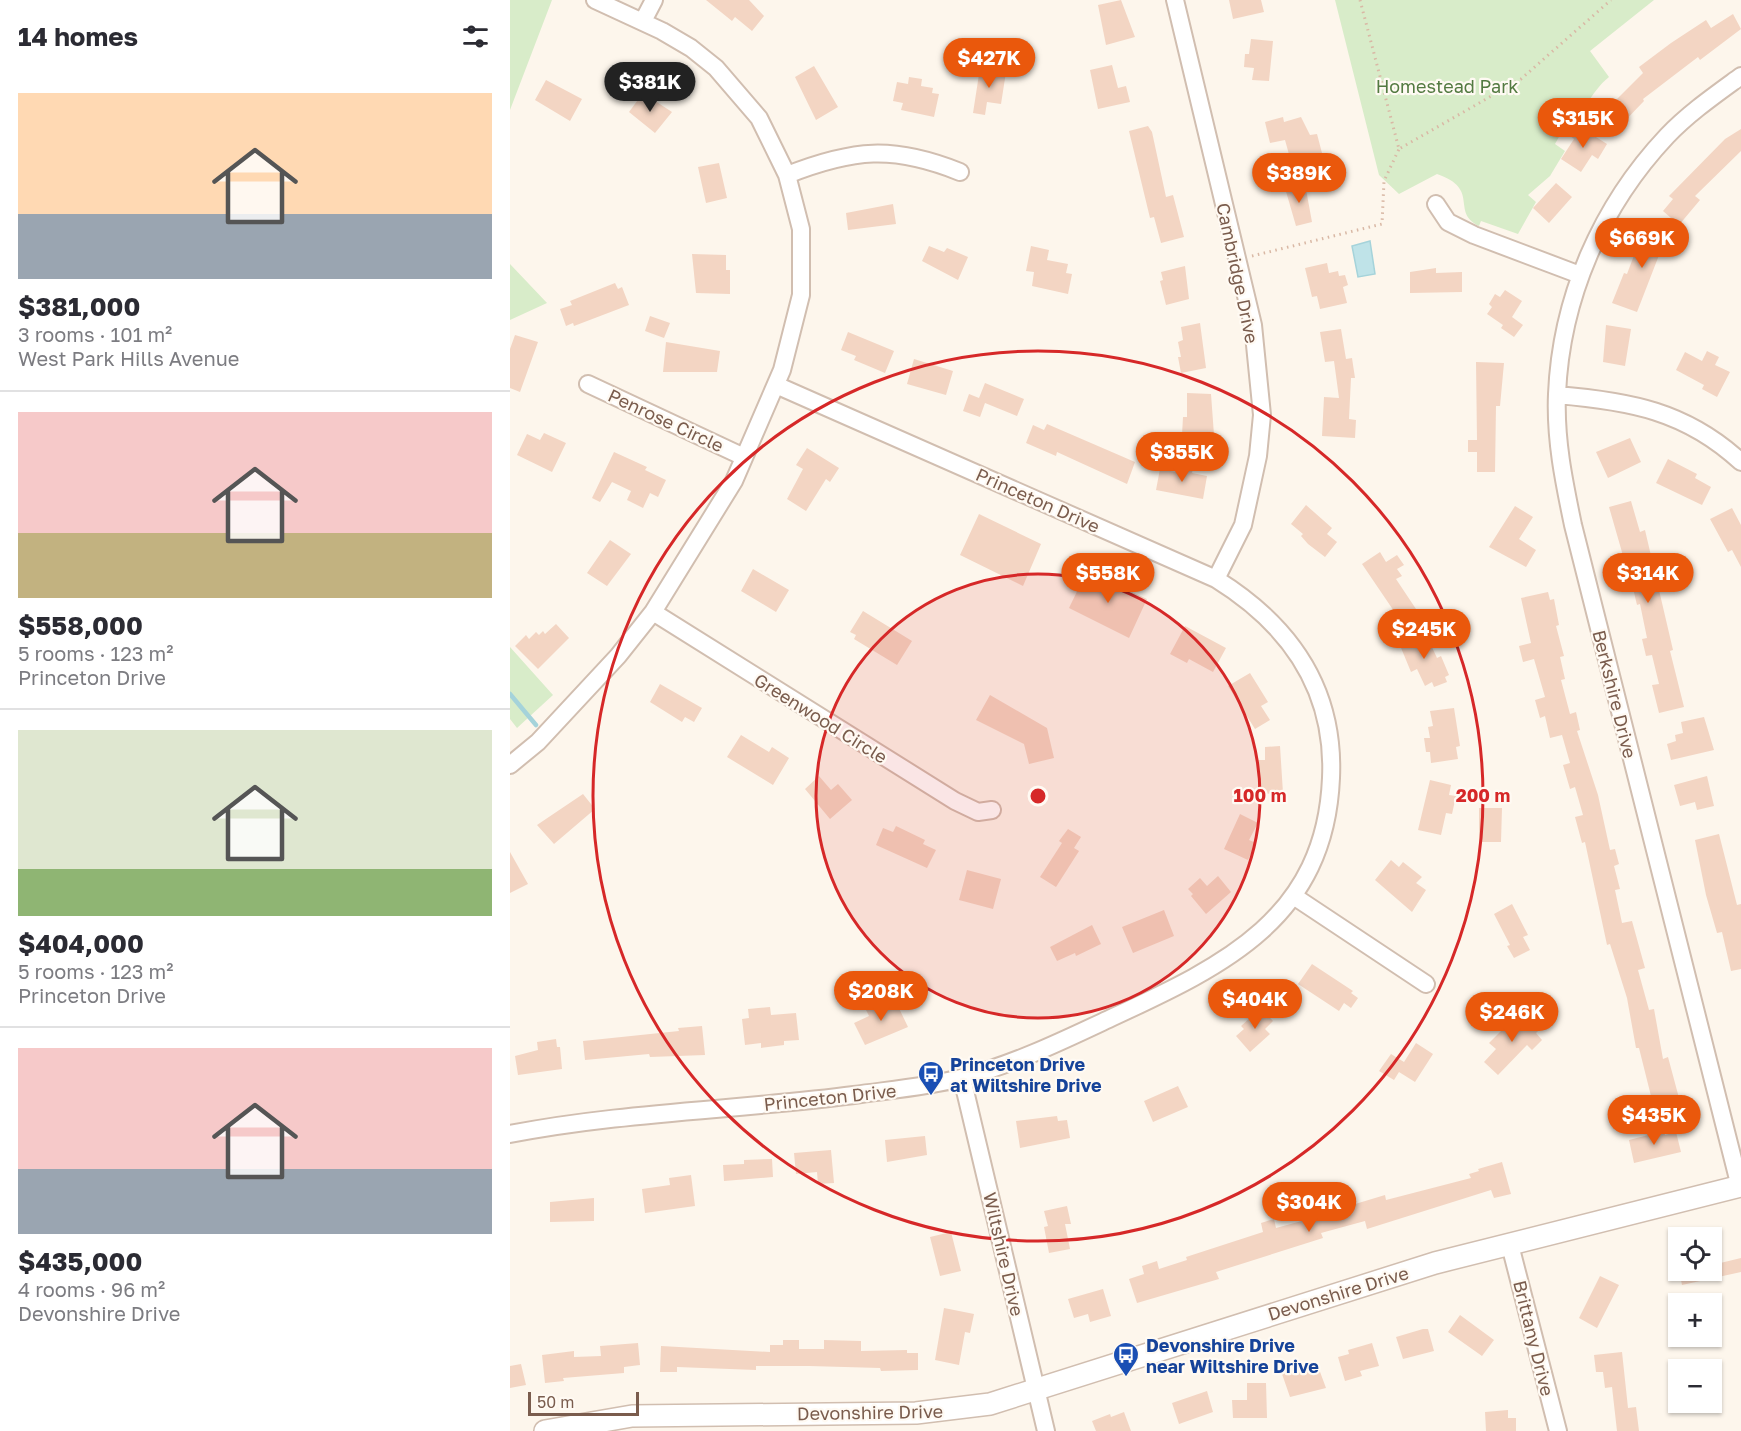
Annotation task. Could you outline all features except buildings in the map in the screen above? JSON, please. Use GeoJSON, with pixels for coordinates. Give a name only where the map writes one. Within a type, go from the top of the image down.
{"type":"FeatureCollection","features":[{"type":"Feature","properties":{"kind":"street"},"geometry":{"type":"LineString","coordinates":[[510,765],[538,742],[618,657],[653,612],[734,481],[776,385],[801,294],[801,229],[787,175],[759,118],[742,95],[716,68],[691,48],[643,21],[595,0]]}},
{"type":"Feature","properties":{"kind":"street"},"geometry":{"type":"LineString","coordinates":[[643,21],[654,0]]}},
{"type":"Feature","properties":{"kind":"street","name":"Cambridge Drive"},"geometry":{"type":"LineString","coordinates":[[1175,0],[1253,325],[1262,415],[1258,456],[1243,525],[1216,579]]}},
{"type":"Feature","properties":{"kind":"street","name":"Berkshire Drive"},"geometry":{"type":"LineString","coordinates":[[1740,1186],[1573,525],[1562,470],[1557,395],[1566,319],[1580,275],[1609,213],[1633,178],[1667,137],[1696,109],[1741,76]]}},
{"type":"Feature","properties":{"kind":"street"},"geometry":{"type":"LineString","coordinates":[[787,175],[824,160],[861,152],[929,159],[960,172]]}},
{"type":"Feature","properties":{"kind":"street"},"geometry":{"type":"LineString","coordinates":[[1436,204],[1448,222],[1474,236],[1580,275]]}},
{"type":"Feature","properties":{"kind":"street","name":"Penrose Circle"},"geometry":{"type":"LineString","coordinates":[[588,384],[744,457]]}},
{"type":"Feature","properties":{"kind":"street","name":"Princeton Drive"},"geometry":{"type":"LineString","coordinates":[[510,1134],[659,1113],[806,1101],[911,1088],[962,1077],[1036,1053],[1161,995],[1225,961],[1278,917],[1295,897],[1314,863],[1328,817],[1332,770],[1328,726],[1310,675],[1285,634],[1266,614],[1216,579],[776,385]]}},
{"type":"Feature","properties":{"kind":"street"},"geometry":{"type":"LineString","coordinates":[[1557,395],[1640,405],[1686,423],[1726,449],[1741,462]]}},
{"type":"Feature","properties":{"kind":"street","name":"Greenwood Circle"},"geometry":{"type":"LineString","coordinates":[[653,612],[955,801],[978,812],[992,810]]}},
{"type":"Feature","properties":{"kind":"street"},"geometry":{"type":"LineString","coordinates":[[1295,897],[1426,984]]}},
{"type":"Feature","properties":{"kind":"street","name":"Wiltshire Drive"},"geometry":{"type":"LineString","coordinates":[[962,1077],[1038,1389],[1046,1431]]}},
{"type":"Feature","properties":{"kind":"street","name":"Devonshire Drive"},"geometry":{"type":"LineString","coordinates":[[544,1431],[632,1416],[936,1412],[990,1404],[1435,1263],[1740,1186]]}},
{"type":"Feature","properties":{"kind":"street","name":"Brittany Drive"},"geometry":{"type":"LineString","coordinates":[[1510,1245],[1558,1431]]}},
{"type":"Feature","properties":{"kind":"path"},"geometry":{"type":"LineString","coordinates":[[1360,0],[1399,149]]}},
{"type":"Feature","properties":{"kind":"path"},"geometry":{"type":"LineString","coordinates":[[1245,258],[1382,224],[1384,181],[1399,149],[1521,78],[1611,0]]}},
{"type":"Feature","properties":{"kind":"green space"},"geometry":{"type":"Polygon","coordinates":[[[510,0],[552,0],[510,110],[510,0]]]}},
{"type":"Feature","properties":{"kind":"green space","name":"Homestead Park"},"geometry":{"type":"Polygon","coordinates":[[[1335,0],[1654,0],[1590,51],[1609,77],[1596,90],[1565,136],[1560,135],[1555,144],[1565,151],[1550,176],[1528,195],[1536,202],[1518,234],[1481,221],[1479,226],[1466,214],[1462,193],[1458,186],[1437,174],[1399,194],[1379,175],[1335,0]]]}},
{"type":"Feature","properties":{"kind":"green space"},"geometry":{"type":"Polygon","coordinates":[[[510,264],[547,303],[510,320],[510,264]]]}},
{"type":"Feature","properties":{"kind":"green space"},"geometry":{"type":"Polygon","coordinates":[[[510,647],[553,695],[517,728],[510,719],[510,647]]]}},
{"type":"Feature","properties":{"kind":"water"},"geometry":{"type":"Polygon","coordinates":[[[1370,241],[1375,274],[1358,277],[1352,246],[1370,241]]]}},
{"type":"Feature","properties":{"kind":"waterway"},"geometry":{"type":"LineString","coordinates":[[510,694],[536,725]]}},
{"type":"Feature","properties":{"kind":"place","name":"Princeton Drive at Wiltshire Drive"},"geometry":{"type":"Point","coordinates":[931,1097]}},
{"type":"Feature","properties":{"kind":"place","name":"Devonshire Drive near Wiltshire Drive"},"geometry":{"type":"Point","coordinates":[1126,1378]}}]}
